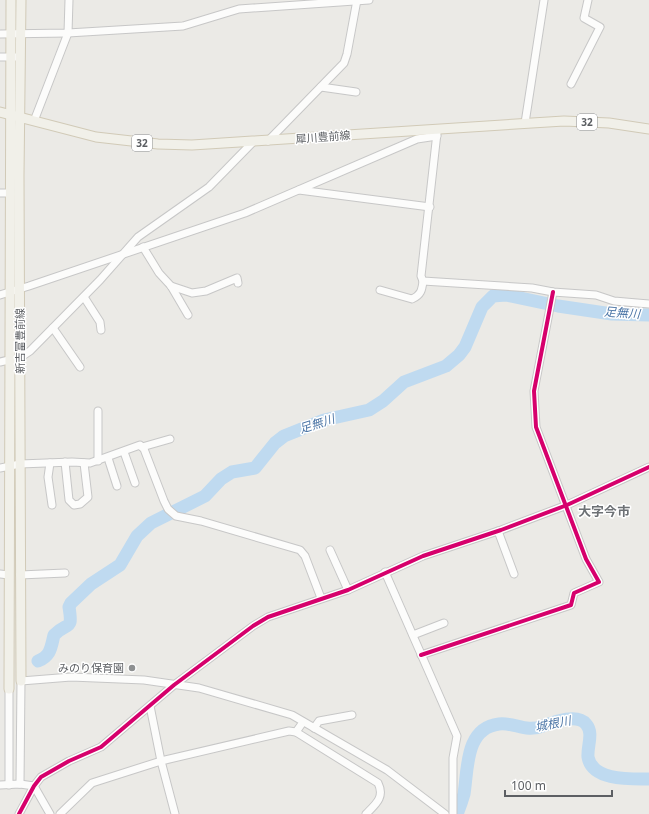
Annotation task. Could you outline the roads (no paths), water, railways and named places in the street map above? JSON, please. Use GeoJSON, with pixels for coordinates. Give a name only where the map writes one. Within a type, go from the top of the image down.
{"type":"FeatureCollection","features":[{"type":"Feature","properties":{"kind":"main road","name":"新吉富豊前線"},"geometry":{"type":"LineString","coordinates":[[5,690],[5,575],[10,466],[11,0]]}},
{"type":"Feature","properties":{"kind":"main road","name":"新吉富豊前線"},"geometry":{"type":"LineString","coordinates":[[21,0],[19,175],[21,681]]}},
{"type":"Feature","properties":{"kind":"main road","name":"犀川豊前線"},"geometry":{"type":"LineString","coordinates":[[0,112],[96,137],[158,144],[252,143],[438,132],[525,123],[572,122],[649,128]]}},
{"type":"Feature","properties":{"kind":"main road"},"geometry":{"type":"LineString","coordinates":[[4,678],[21,681]]}},
{"type":"Feature","properties":{"kind":"main road"},"geometry":{"type":"LineString","coordinates":[[5,690],[21,681]]}},
{"type":"Feature","properties":{"kind":"street"},"geometry":{"type":"LineString","coordinates":[[34,121],[68,33],[69,0]]}},
{"type":"Feature","properties":{"kind":"street"},"geometry":{"type":"LineString","coordinates":[[0,34],[68,33],[183,26],[239,9],[369,0]]}},
{"type":"Feature","properties":{"kind":"street"},"geometry":{"type":"LineString","coordinates":[[525,123],[544,0]]}},
{"type":"Feature","properties":{"kind":"street"},"geometry":{"type":"LineString","coordinates":[[571,84],[600,27],[584,18],[588,0]]}},
{"type":"Feature","properties":{"kind":"street"},"geometry":{"type":"LineString","coordinates":[[268,141],[344,63],[347,54],[356,1]]}},
{"type":"Feature","properties":{"kind":"street"},"geometry":{"type":"LineString","coordinates":[[0,58],[20,57]]}},
{"type":"Feature","properties":{"kind":"street"},"geometry":{"type":"LineString","coordinates":[[321,87],[356,92]]}},
{"type":"Feature","properties":{"kind":"street"},"geometry":{"type":"LineString","coordinates":[[0,295],[245,213],[438,132],[421,276],[423,281],[422,291],[418,296],[412,299],[380,290]]}},
{"type":"Feature","properties":{"kind":"street"},"geometry":{"type":"LineString","coordinates":[[0,362],[20,357],[30,351],[84,297],[138,237],[209,187],[252,143]]}},
{"type":"Feature","properties":{"kind":"street"},"geometry":{"type":"LineString","coordinates":[[299,190],[430,208]]}},
{"type":"Feature","properties":{"kind":"street"},"geometry":{"type":"LineString","coordinates":[[0,193],[10,193]]}},
{"type":"Feature","properties":{"kind":"street"},"geometry":{"type":"LineString","coordinates":[[143,247],[159,274],[171,286],[188,315]]}},
{"type":"Feature","properties":{"kind":"street"},"geometry":{"type":"LineString","coordinates":[[171,286],[192,293],[206,291],[237,278],[238,283]]}},
{"type":"Feature","properties":{"kind":"street"},"geometry":{"type":"LineString","coordinates":[[423,281],[532,288],[553,292],[596,295],[614,301],[649,304]]}},
{"type":"Feature","properties":{"kind":"street"},"geometry":{"type":"LineString","coordinates":[[421,655],[571,605],[574,594],[599,582],[586,559],[536,427],[534,391],[553,292]]}},
{"type":"Feature","properties":{"kind":"street"},"geometry":{"type":"LineString","coordinates":[[84,297],[100,322],[101,330]]}},
{"type":"Feature","properties":{"kind":"street"},"geometry":{"type":"LineString","coordinates":[[53,328],[80,367]]}},
{"type":"Feature","properties":{"kind":"street"},"geometry":{"type":"LineString","coordinates":[[98,411],[98,461]]}},
{"type":"Feature","properties":{"kind":"street"},"geometry":{"type":"LineString","coordinates":[[0,468],[20,464],[98,461],[140,445],[142,447],[170,439]]}},
{"type":"Feature","properties":{"kind":"street"},"geometry":{"type":"LineString","coordinates":[[142,447],[164,501],[176,516],[201,521],[300,550],[305,556],[321,598]]}},
{"type":"Feature","properties":{"kind":"street"},"geometry":{"type":"LineString","coordinates":[[124,452],[135,483]]}},
{"type":"Feature","properties":{"kind":"street"},"geometry":{"type":"LineString","coordinates":[[108,458],[117,486]]}},
{"type":"Feature","properties":{"kind":"street"},"geometry":{"type":"LineString","coordinates":[[65,462],[69,500],[74,505],[80,504],[88,497],[84,462]]}},
{"type":"Feature","properties":{"kind":"street"},"geometry":{"type":"LineString","coordinates":[[50,463],[48,477],[52,505]]}},
{"type":"Feature","properties":{"kind":"street"},"geometry":{"type":"LineString","coordinates":[[19,814],[34,786],[41,777],[69,761],[101,747],[174,686],[253,626],[268,617],[348,590],[423,556],[567,506],[649,467]]}},
{"type":"Feature","properties":{"kind":"street"},"geometry":{"type":"LineString","coordinates":[[498,531],[514,574]]}},
{"type":"Feature","properties":{"kind":"street"},"geometry":{"type":"LineString","coordinates":[[330,550],[348,590]]}},
{"type":"Feature","properties":{"kind":"street"},"geometry":{"type":"LineString","coordinates":[[385,572],[458,736],[453,758],[453,814]]}},
{"type":"Feature","properties":{"kind":"street"},"geometry":{"type":"LineString","coordinates":[[20,575],[65,573]]}},
{"type":"Feature","properties":{"kind":"street"},"geometry":{"type":"LineString","coordinates":[[413,634],[444,623]]}},
{"type":"Feature","properties":{"kind":"street"},"geometry":{"type":"LineString","coordinates":[[20,784],[21,681],[71,677],[144,680],[174,686],[199,688],[292,716],[387,770],[445,814]]}},
{"type":"Feature","properties":{"kind":"street"},"geometry":{"type":"LineString","coordinates":[[5,690],[10,785]]}},
{"type":"Feature","properties":{"kind":"street"},"geometry":{"type":"LineString","coordinates":[[150,706],[161,761],[175,814]]}},
{"type":"Feature","properties":{"kind":"street"},"geometry":{"type":"LineString","coordinates":[[314,728],[319,720],[352,715]]}},
{"type":"Feature","properties":{"kind":"street"},"geometry":{"type":"LineString","coordinates":[[296,732],[303,722]]}},
{"type":"Feature","properties":{"kind":"street"},"geometry":{"type":"LineString","coordinates":[[60,814],[92,783],[161,761],[289,731],[296,732],[378,783],[381,789],[381,796],[377,803],[366,814]]}},
{"type":"Feature","properties":{"kind":"street"},"geometry":{"type":"LineString","coordinates":[[0,785],[20,784],[34,786]]}},
{"type":"Feature","properties":{"kind":"street"},"geometry":{"type":"LineString","coordinates":[[34,786],[50,814]]}},
{"type":"Feature","properties":{"kind":"waterway","name":"足無川"},"geometry":{"type":"LineString","coordinates":[[38,661],[46,657],[48,654],[54,635],[70,623],[69,607],[71,603],[91,584],[120,565],[137,536],[151,523],[205,496],[221,479],[232,472],[255,468],[275,443],[284,436],[324,420],[369,410],[383,401],[404,382],[446,366],[459,355],[465,347],[482,307],[493,296],[506,295],[558,306],[612,314],[649,315]]}},
{"type":"Feature","properties":{"kind":"waterway","name":"城根川"},"geometry":{"type":"LineString","coordinates":[[457,814],[464,794],[470,751],[474,741],[480,733],[488,727],[499,724],[510,724],[525,728],[537,728],[565,719],[577,719],[586,724],[590,731],[588,757],[591,765],[597,771],[604,775],[613,777],[649,779]]}},
{"type":"Feature","properties":{"kind":"place","name":"みのり保育園"},"geometry":{"type":"Point","coordinates":[132,668]}},
{"type":"Feature","properties":{"kind":"district","name":"大字今市"},"geometry":{"type":"Point","coordinates":[604,511]}}]}
